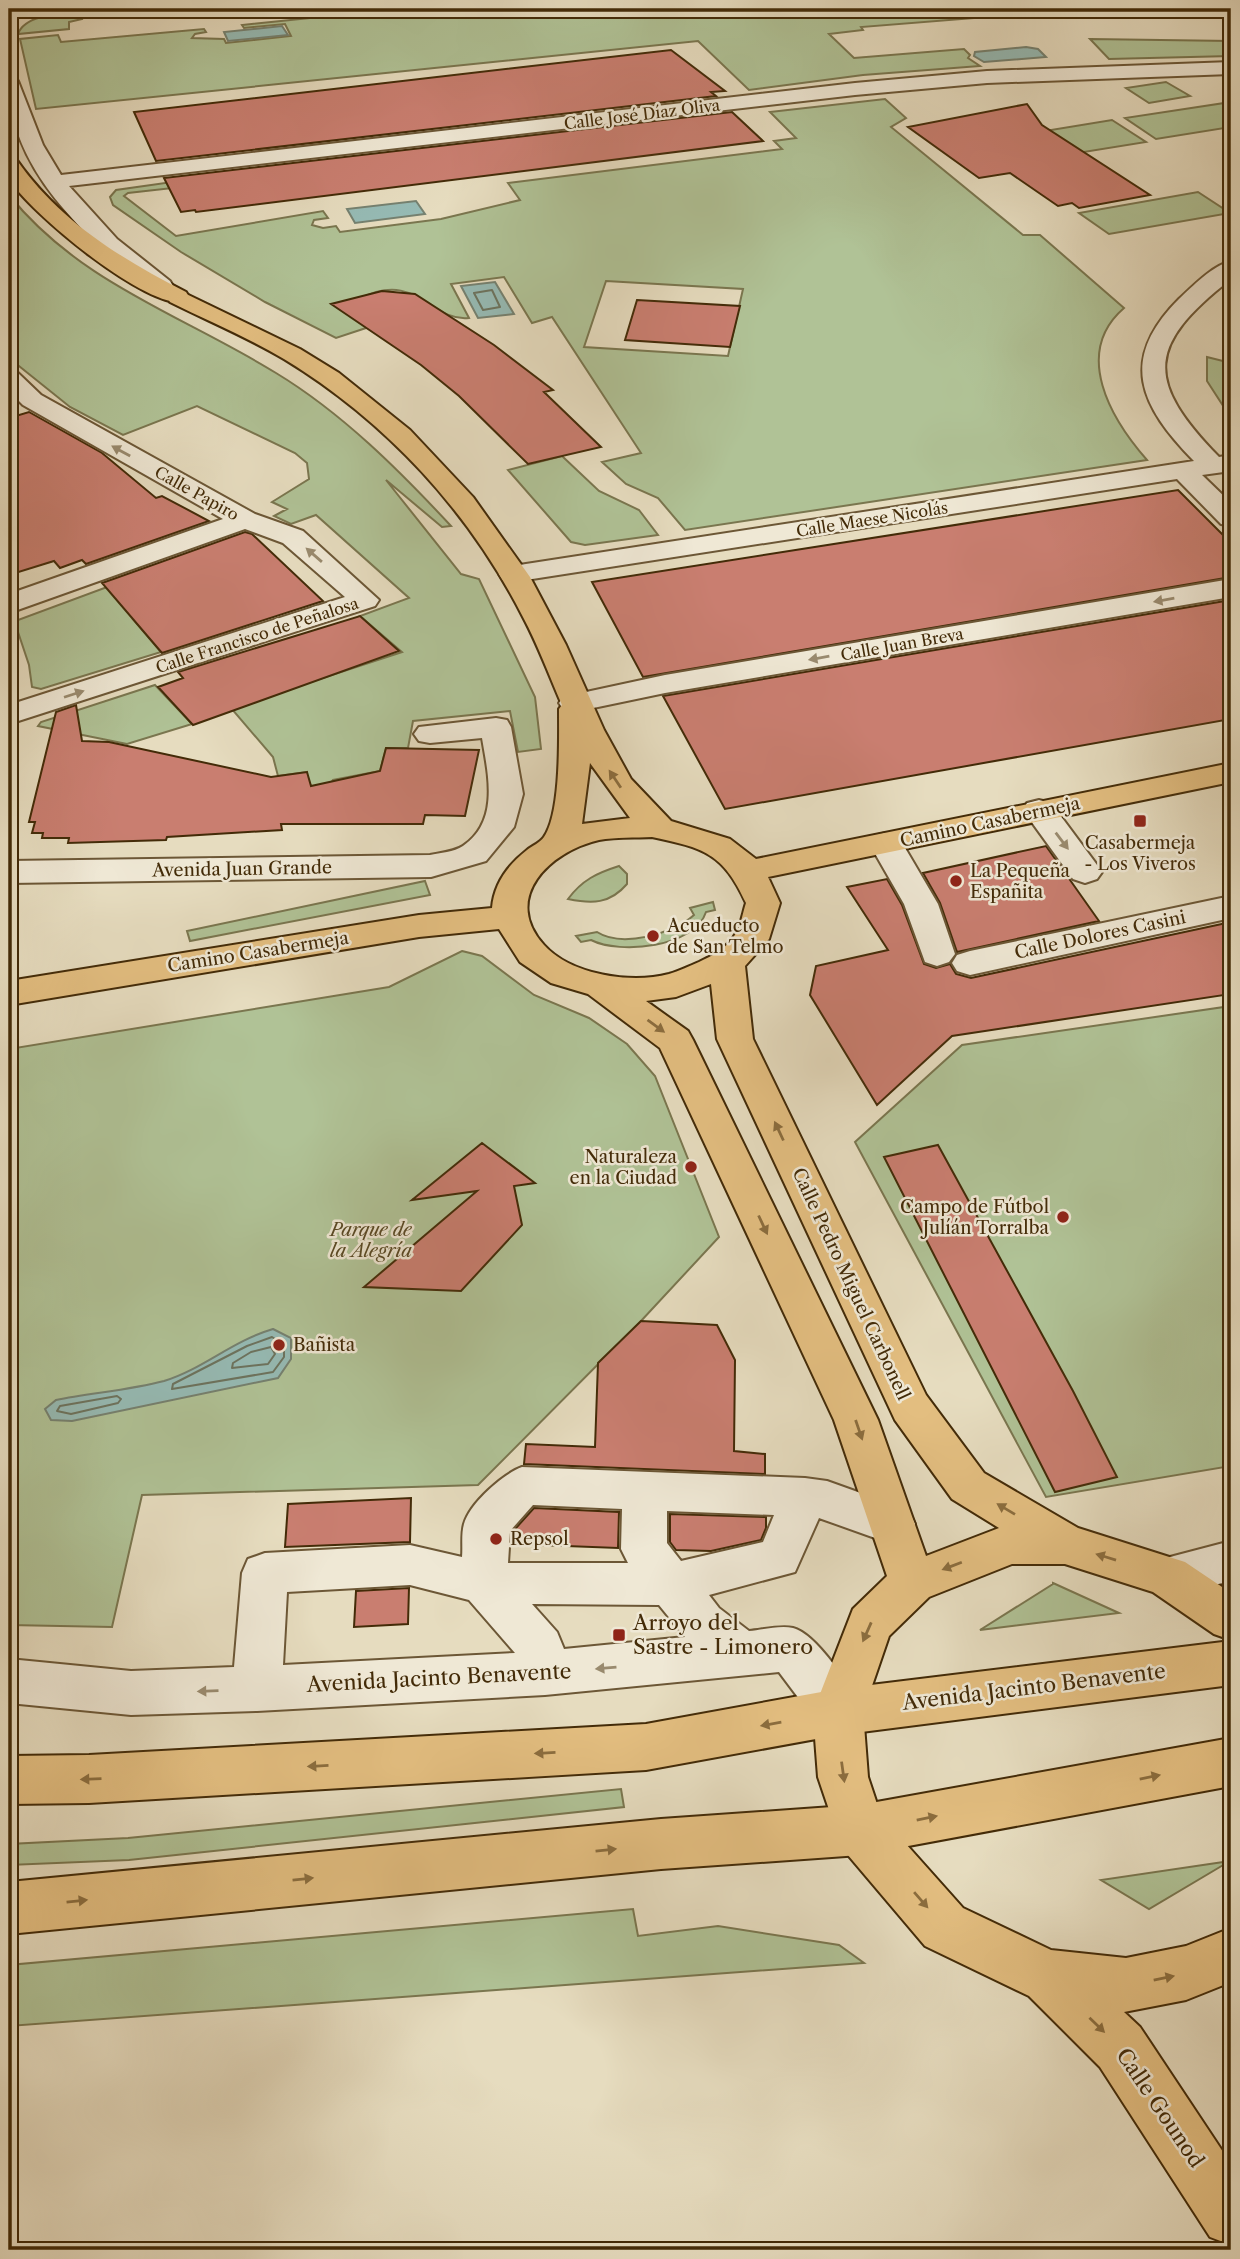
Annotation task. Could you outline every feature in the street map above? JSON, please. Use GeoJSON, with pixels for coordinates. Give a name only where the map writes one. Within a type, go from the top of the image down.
{"type":"FeatureCollection","features":[{"type":"Feature","properties":{"kind":"main road"},"geometry":{"type":"LineString","coordinates":[[9,146],[28,191]]}},
{"type":"Feature","properties":{"kind":"main road"},"geometry":{"type":"LineString","coordinates":[[9,163],[28,191],[91,248],[125,271],[291,354],[385,419],[428,461],[478,520],[513,574],[538,618],[574,703],[618,783],[636,809],[661,829]]}},
{"type":"Feature","properties":{"kind":"main road"},"geometry":{"type":"LineString","coordinates":[[559,842],[567,824],[572,789],[574,703]]}},
{"type":"Feature","properties":{"kind":"main road","name":"Camino Casabermeja"},"geometry":{"type":"LineString","coordinates":[[748,871],[1231,772]]}},
{"type":"Feature","properties":{"kind":"main road"},"geometry":{"type":"LineString","coordinates":[[661,829],[702,839],[732,854],[748,871],[763,903],[752,939],[727,963],[676,985],[647,989],[601,986],[564,975],[531,954],[509,917],[510,896],[523,870],[559,842],[597,830],[661,829]]}},
{"type":"Feature","properties":{"kind":"main road","name":"Camino Casabermeja"},"geometry":{"type":"LineString","coordinates":[[9,993],[419,926],[509,917]]}},
{"type":"Feature","properties":{"kind":"main road","name":"Calle Pedro Miguel Carbonell"},"geometry":{"type":"LineString","coordinates":[[727,963],[735,1039],[910,1407],[968,1486],[1065,1544]]}},
{"type":"Feature","properties":{"kind":"main road"},"geometry":{"type":"LineString","coordinates":[[601,986],[675,1040],[856,1420],[912,1582]]}},
{"type":"Feature","properties":{"kind":"main road"},"geometry":{"type":"LineString","coordinates":[[1231,1619],[1168,1576],[1065,1544],[1011,1544],[912,1582],[870,1624],[838,1712],[843,1777],[860,1830],[944,1927],[1048,1978],[1126,1985],[1186,1973],[1231,1955]]}},
{"type":"Feature","properties":{"kind":"main road","name":"Avenida Jacinto Benavente"},"geometry":{"type":"LineString","coordinates":[[9,1780],[103,1778],[646,1747],[838,1712],[1231,1662]]}},
{"type":"Feature","properties":{"kind":"main road"},"geometry":{"type":"LineString","coordinates":[[9,1908],[661,1844],[860,1830],[1231,1762]]}},
{"type":"Feature","properties":{"kind":"main road","name":"Calle Gounod"},"geometry":{"type":"LineString","coordinates":[[1048,1978],[1120,2047],[1231,2216]]}},
{"type":"Feature","properties":{"kind":"street","name":"Calle José Díaz Oliva"},"geometry":{"type":"LineString","coordinates":[[54,182],[855,89],[988,77],[1231,68]]}},
{"type":"Feature","properties":{"kind":"street"},"geometry":{"type":"LineString","coordinates":[[9,80],[38,158],[54,182],[107,244],[178,297]]}},
{"type":"Feature","properties":{"kind":"street"},"geometry":{"type":"LineString","coordinates":[[1222,464],[1172,421],[1154,389],[1152,354],[1163,328],[1190,300],[1231,268]]}},
{"type":"Feature","properties":{"kind":"street"},"geometry":{"type":"LineString","coordinates":[[1190,300],[1231,297]]}},
{"type":"Feature","properties":{"kind":"street","name":"Calle Papiro"},"geometry":{"type":"LineString","coordinates":[[9,378],[32,400],[245,520]]}},
{"type":"Feature","properties":{"kind":"street","name":"Calle Maese Nicolás"},"geometry":{"type":"LineString","coordinates":[[513,574],[1222,464]]}},
{"type":"Feature","properties":{"kind":"street"},"geometry":{"type":"LineString","coordinates":[[1182,470],[1231,518]]}},
{"type":"Feature","properties":{"kind":"street","name":"Calle Papiro"},"geometry":{"type":"LineString","coordinates":[[9,604],[245,520]]}},
{"type":"Feature","properties":{"kind":"street","name":"Calle Francisco de Peñalosa"},"geometry":{"type":"LineString","coordinates":[[9,715],[365,600],[293,537],[245,520]]}},
{"type":"Feature","properties":{"kind":"street","name":"Calle Juan Breva"},"geometry":{"type":"LineString","coordinates":[[574,703],[666,684],[1231,588]]}},
{"type":"Feature","properties":{"kind":"street","name":"Avenida Juan Grande"},"geometry":{"type":"LineString","coordinates":[[9,873],[431,866],[474,854],[498,827],[507,794],[496,727],[430,734]]}},
{"type":"Feature","properties":{"kind":"street"},"geometry":{"type":"LineString","coordinates":[[1039,810],[1085,872]]}},
{"type":"Feature","properties":{"kind":"street","name":"Calle Dolores Casini"},"geometry":{"type":"LineString","coordinates":[[886,844],[953,959],[1231,907]]}},
{"type":"Feature","properties":{"kind":"street"},"geometry":{"type":"LineString","coordinates":[[545,1673],[540,1647],[484,1583],[487,1524],[522,1486],[805,1497],[827,1500],[892,1524]]}},
{"type":"Feature","properties":{"kind":"street"},"geometry":{"type":"LineString","coordinates":[[645,1491],[644,1549],[702,1623],[740,1653]]}},
{"type":"Feature","properties":{"kind":"street"},"geometry":{"type":"LineString","coordinates":[[257,1689],[265,1573],[410,1564],[484,1583],[671,1584],[779,1558],[805,1497]]}},
{"type":"Feature","properties":{"kind":"street"},"geometry":{"type":"LineString","coordinates":[[1168,1576],[1231,1560]]}},
{"type":"Feature","properties":{"kind":"street","name":"Avenida Jacinto Benavente"},"geometry":{"type":"LineString","coordinates":[[9,1681],[131,1693],[257,1689],[545,1673],[791,1648],[838,1712]]}},
{"type":"Feature","properties":{"kind":"green space"},"geometry":{"type":"Polygon","coordinates":[[[398,9],[1231,9],[1231,13],[1037,13],[861,27],[863,30],[829,34],[854,58],[964,49],[970,55],[968,58],[980,66],[863,75],[749,90],[698,41],[36,109],[20,39],[58,35],[61,42],[204,29],[206,32],[195,34],[192,38],[224,39],[226,43],[291,36],[285,24],[244,28],[242,25],[398,9]]]}},
{"type":"Feature","properties":{"kind":"green space"},"geometry":{"type":"Polygon","coordinates":[[[80,12],[82,19],[69,22],[69,29],[18,34],[28,22],[36,19],[80,12]]]}},
{"type":"Feature","properties":{"kind":"green space"},"geometry":{"type":"Polygon","coordinates":[[[1090,39],[1231,41],[1231,56],[1109,59],[1090,39]]]}},
{"type":"Feature","properties":{"kind":"green space"},"geometry":{"type":"Polygon","coordinates":[[[1166,82],[1190,96],[1149,103],[1126,88],[1166,82]]]}},
{"type":"Feature","properties":{"kind":"green space"},"geometry":{"type":"Polygon","coordinates":[[[885,99],[906,118],[891,127],[1023,235],[1040,235],[1124,308],[1109,326],[1101,345],[1099,365],[1102,386],[1121,425],[1147,460],[685,530],[658,498],[626,484],[602,462],[641,453],[552,317],[532,323],[504,277],[451,284],[469,318],[455,317],[443,312],[409,293],[379,291],[359,299],[366,328],[336,338],[265,302],[181,252],[113,205],[110,197],[116,190],[179,181],[182,187],[128,193],[124,196],[176,236],[323,211],[328,218],[314,220],[312,225],[323,228],[336,226],[340,232],[441,219],[520,200],[508,183],[782,149],[774,141],[796,138],[770,112],[885,99]],[[606,281],[584,347],[728,356],[743,289],[606,281]]]}},
{"type":"Feature","properties":{"kind":"green space"},"geometry":{"type":"Polygon","coordinates":[[[1231,102],[1231,127],[1156,139],[1125,118],[1231,102]]]}},
{"type":"Feature","properties":{"kind":"green space"},"geometry":{"type":"Polygon","coordinates":[[[1112,120],[1146,142],[1028,161],[997,139],[1112,120]]]}},
{"type":"Feature","properties":{"kind":"green space"},"geometry":{"type":"Polygon","coordinates":[[[1198,192],[1230,213],[1109,234],[1079,213],[1198,192]]]}},
{"type":"Feature","properties":{"kind":"green space"},"geometry":{"type":"Polygon","coordinates":[[[9,195],[37,226],[100,275],[276,373],[324,406],[369,443],[431,505],[451,526],[442,527],[386,480],[461,574],[479,579],[535,697],[541,749],[518,752],[510,711],[413,721],[408,748],[386,748],[380,771],[333,780],[328,787],[306,786],[307,772],[278,776],[273,757],[231,708],[402,652],[360,616],[409,598],[316,515],[291,524],[274,516],[287,509],[272,502],[309,479],[307,463],[295,453],[197,406],[123,435],[70,407],[9,358],[9,195]]]}},
{"type":"Feature","properties":{"kind":"green space"},"geometry":{"type":"Polygon","coordinates":[[[1207,357],[1231,363],[1231,418],[1207,381],[1207,357]]]}},
{"type":"Feature","properties":{"kind":"green space"},"geometry":{"type":"Polygon","coordinates":[[[562,456],[599,491],[639,510],[658,535],[585,545],[571,542],[508,470],[562,456]]]}},
{"type":"Feature","properties":{"kind":"green space"},"geometry":{"type":"Polygon","coordinates":[[[215,547],[133,619],[161,652],[41,689],[32,687],[29,665],[16,626],[18,620],[215,547]]]}},
{"type":"Feature","properties":{"kind":"green space"},"geometry":{"type":"Polygon","coordinates":[[[155,685],[192,724],[127,744],[38,726],[41,722],[155,685]]]}},
{"type":"Feature","properties":{"kind":"green space"},"geometry":{"type":"Polygon","coordinates":[[[619,866],[627,874],[627,884],[621,891],[600,901],[568,899],[590,878],[619,866]]]}},
{"type":"Feature","properties":{"kind":"green space"},"geometry":{"type":"Polygon","coordinates":[[[425,881],[430,895],[190,941],[187,931],[425,881]]]}},
{"type":"Feature","properties":{"kind":"green space"},"geometry":{"type":"Polygon","coordinates":[[[713,902],[715,910],[706,912],[699,924],[687,933],[655,945],[620,947],[591,940],[581,942],[576,936],[597,932],[620,939],[647,937],[685,922],[694,915],[690,908],[713,902]]]}},
{"type":"Feature","properties":{"kind":"green space","name":"Parque de la Alegría"},"geometry":{"type":"Polygon","coordinates":[[[462,951],[482,956],[534,995],[589,1018],[627,1044],[655,1076],[719,1237],[641,1321],[478,1485],[142,1495],[112,1627],[9,1625],[9,1049],[389,987],[462,951]]]}},
{"type":"Feature","properties":{"kind":"green space","name":"Campo de Fútbol Julíán Torralba"},"geometry":{"type":"Polygon","coordinates":[[[1231,1006],[1231,1466],[1046,1497],[855,1142],[962,1045],[1231,1006]]]}},
{"type":"Feature","properties":{"kind":"green space"},"geometry":{"type":"Polygon","coordinates":[[[1053,1584],[1119,1613],[980,1630],[1053,1584]]]}},
{"type":"Feature","properties":{"kind":"green space"},"geometry":{"type":"Polygon","coordinates":[[[621,1789],[624,1807],[129,1860],[9,1865],[9,1844],[128,1838],[621,1789]]]}},
{"type":"Feature","properties":{"kind":"green space"},"geometry":{"type":"Polygon","coordinates":[[[1230,1861],[1149,1909],[1101,1880],[1230,1861]]]}},
{"type":"Feature","properties":{"kind":"green space"},"geometry":{"type":"Polygon","coordinates":[[[633,1909],[638,1936],[718,1926],[839,1945],[864,1963],[9,2026],[9,1965],[633,1909]]]}},
{"type":"Feature","properties":{"kind":"water"},"geometry":{"type":"Polygon","coordinates":[[[282,26],[288,35],[228,41],[224,32],[282,26]]]}},
{"type":"Feature","properties":{"kind":"water"},"geometry":{"type":"Polygon","coordinates":[[[1026,47],[1038,49],[1046,57],[984,62],[974,56],[975,52],[1026,47]]]}},
{"type":"Feature","properties":{"kind":"water"},"geometry":{"type":"Polygon","coordinates":[[[416,201],[425,214],[355,223],[347,209],[416,201]]]}},
{"type":"Feature","properties":{"kind":"water"},"geometry":{"type":"Polygon","coordinates":[[[495,282],[514,314],[478,318],[461,286],[495,282]]]}},
{"type":"Feature","properties":{"kind":"water"},"geometry":{"type":"Polygon","coordinates":[[[273,1329],[291,1338],[291,1359],[278,1378],[72,1421],[51,1420],[45,1409],[56,1400],[164,1381],[192,1370],[244,1340],[273,1329]]]}},
{"type":"Feature","properties":{"kind":"building"},"geometry":{"type":"Polygon","coordinates":[[[671,50],[725,91],[711,92],[716,96],[156,161],[134,112],[671,50]]]}},
{"type":"Feature","properties":{"kind":"building"},"geometry":{"type":"Polygon","coordinates":[[[1027,104],[1042,125],[1150,195],[1079,208],[1072,203],[1058,206],[1010,173],[979,178],[908,127],[1027,104]]]}},
{"type":"Feature","properties":{"kind":"building"},"geometry":{"type":"Polygon","coordinates":[[[732,112],[763,141],[196,212],[181,212],[164,178],[732,112]]]}},
{"type":"Feature","properties":{"kind":"building"},"geometry":{"type":"Polygon","coordinates":[[[382,291],[415,294],[494,345],[553,390],[544,392],[601,447],[528,464],[459,396],[421,365],[331,304],[382,291]]]}},
{"type":"Feature","properties":{"kind":"building"},"geometry":{"type":"Polygon","coordinates":[[[637,300],[740,306],[730,347],[625,340],[637,300]]]}},
{"type":"Feature","properties":{"kind":"building"},"geometry":{"type":"Polygon","coordinates":[[[29,412],[102,453],[156,498],[162,496],[209,521],[86,564],[82,560],[60,568],[54,561],[9,575],[9,418],[29,412]]]}},
{"type":"Feature","properties":{"kind":"building"},"geometry":{"type":"Polygon","coordinates":[[[1178,490],[1231,543],[1231,577],[643,677],[592,582],[1178,490]]]}},
{"type":"Feature","properties":{"kind":"building"},"geometry":{"type":"Polygon","coordinates":[[[245,532],[252,534],[323,601],[162,653],[102,583],[245,532]]]}},
{"type":"Feature","properties":{"kind":"building"},"geometry":{"type":"Polygon","coordinates":[[[1231,600],[1231,719],[725,809],[663,696],[1231,600]]]}},
{"type":"Feature","properties":{"kind":"building"},"geometry":{"type":"Polygon","coordinates":[[[360,616],[399,651],[193,725],[158,687],[183,678],[178,672],[360,616]]]}},
{"type":"Feature","properties":{"kind":"building"},"geometry":{"type":"Polygon","coordinates":[[[76,705],[82,741],[109,742],[271,777],[307,772],[311,786],[380,771],[386,748],[479,750],[465,816],[425,815],[423,824],[281,824],[282,830],[167,837],[166,840],[68,843],[69,838],[42,838],[43,833],[32,833],[35,822],[29,822],[56,712],[76,705]]]}},
{"type":"Feature","properties":{"kind":"building"},"geometry":{"type":"Polygon","coordinates":[[[1046,846],[1099,921],[957,952],[940,903],[923,873],[1046,846]]]}},
{"type":"Feature","properties":{"kind":"building"},"geometry":{"type":"Polygon","coordinates":[[[887,879],[902,905],[924,964],[936,968],[950,964],[956,974],[971,978],[1231,922],[1231,994],[952,1036],[877,1105],[810,995],[816,966],[888,950],[847,887],[887,879]]]}},
{"type":"Feature","properties":{"kind":"building"},"geometry":{"type":"Polygon","coordinates":[[[482,1143],[535,1183],[514,1186],[522,1225],[461,1291],[364,1287],[477,1191],[412,1200],[482,1143]]]}},
{"type":"Feature","properties":{"kind":"building"},"geometry":{"type":"Polygon","coordinates":[[[938,1145],[1117,1477],[1055,1492],[884,1157],[938,1145]]]}},
{"type":"Feature","properties":{"kind":"building"},"geometry":{"type":"Polygon","coordinates":[[[641,1321],[717,1325],[735,1360],[734,1451],[765,1454],[765,1474],[524,1464],[526,1444],[595,1447],[598,1363],[641,1321]]]}},
{"type":"Feature","properties":{"kind":"building"},"geometry":{"type":"Polygon","coordinates":[[[411,1498],[410,1542],[285,1547],[288,1504],[411,1498]]]}},
{"type":"Feature","properties":{"kind":"building"},"geometry":{"type":"Polygon","coordinates":[[[534,1508],[619,1512],[618,1548],[514,1544],[516,1528],[534,1508]]]}},
{"type":"Feature","properties":{"kind":"building"},"geometry":{"type":"Polygon","coordinates":[[[670,1514],[766,1517],[766,1528],[761,1540],[711,1551],[676,1550],[670,1542],[670,1514]]]}},
{"type":"Feature","properties":{"kind":"building"},"geometry":{"type":"Polygon","coordinates":[[[409,1588],[408,1624],[354,1627],[356,1591],[409,1588]]]}},
{"type":"Feature","properties":{"kind":"place","name":"Casabermeja - Los Viveros"},"geometry":{"type":"Point","coordinates":[1140,821]}},
{"type":"Feature","properties":{"kind":"place","name":"La Pequeña Españita"},"geometry":{"type":"Point","coordinates":[956,881]}},
{"type":"Feature","properties":{"kind":"place","name":"Acueducto de San Telmo"},"geometry":{"type":"Point","coordinates":[653,936]}},
{"type":"Feature","properties":{"kind":"place","name":"Naturaleza en la Ciudad"},"geometry":{"type":"Point","coordinates":[691,1167]}},
{"type":"Feature","properties":{"kind":"place","name":"Campo de Fútbol Julíán Torralba"},"geometry":{"type":"Point","coordinates":[1063,1217]}},
{"type":"Feature","properties":{"kind":"place","name":"Bañista"},"geometry":{"type":"Point","coordinates":[279,1345]}},
{"type":"Feature","properties":{"kind":"place","name":"Repsol"},"geometry":{"type":"Point","coordinates":[496,1539]}},
{"type":"Feature","properties":{"kind":"place","name":"Arroyo del Sastre - Limonero"},"geometry":{"type":"Point","coordinates":[619,1635]}}]}
